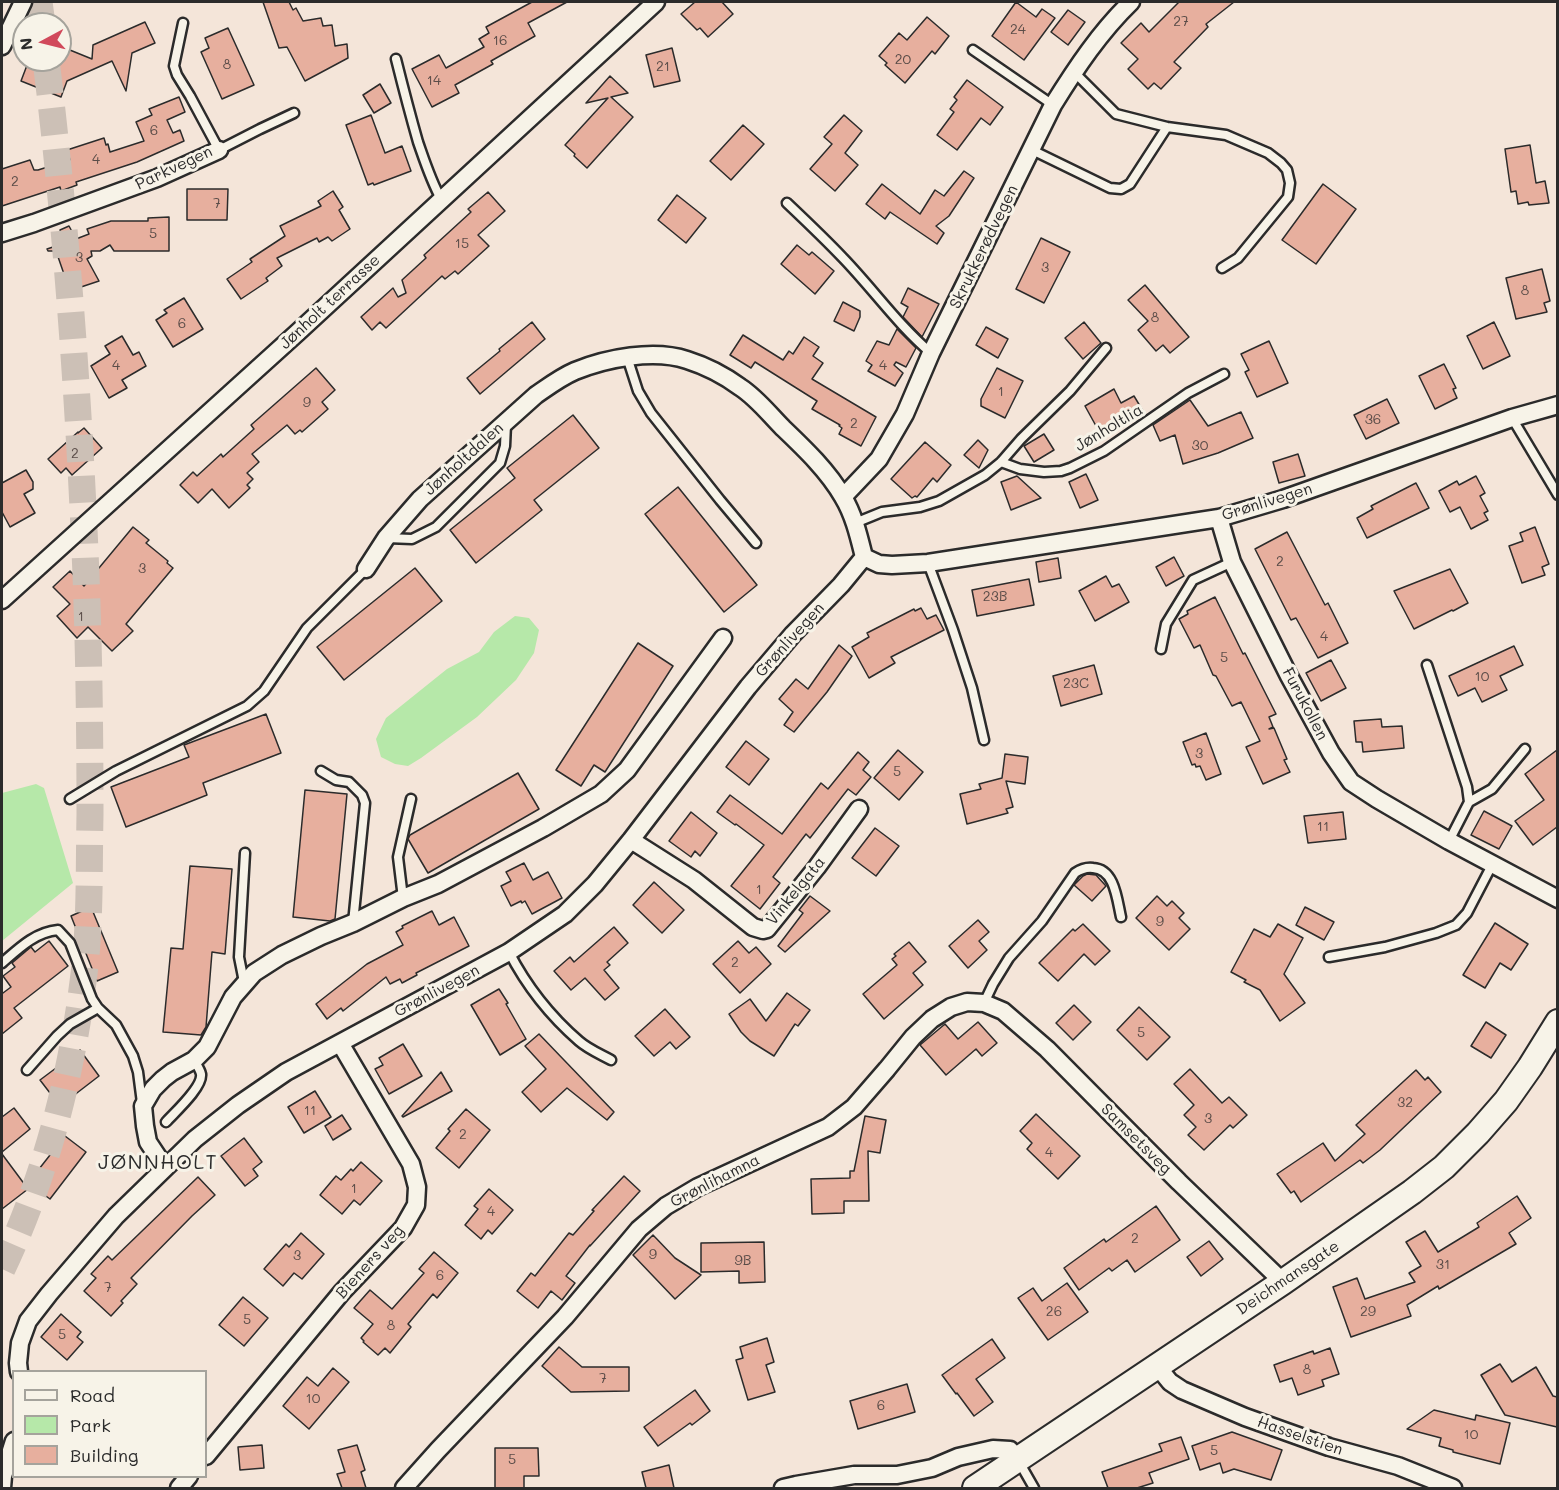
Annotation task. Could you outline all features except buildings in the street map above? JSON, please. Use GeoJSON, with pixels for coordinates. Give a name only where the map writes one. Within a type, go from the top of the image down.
{"type":"FeatureCollection","features":[{"type":"Feature","properties":{"kind":"street"},"geometry":{"type":"LineString","coordinates":[[2,46],[23,2]]}},
{"type":"Feature","properties":{"kind":"street","name":"Jønholt terrasse"},"geometry":{"type":"LineString","coordinates":[[2,600],[280,349],[656,2]]}},
{"type":"Feature","properties":{"kind":"street","name":"Skrukkerødvegen"},"geometry":{"type":"LineString","coordinates":[[843,497],[879,459],[905,414],[932,353],[1053,105],[1102,32],[1131,2]]}},
{"type":"Feature","properties":{"kind":"street","name":"Parkvegen"},"geometry":{"type":"LineString","coordinates":[[2,233],[157,178],[219,150]]}},
{"type":"Feature","properties":{"kind":"street","name":"Jønholtdalen"},"geometry":{"type":"LineString","coordinates":[[366,569],[386,538],[420,499],[536,395],[555,381],[592,365],[627,357],[669,356],[687,360],[725,377],[761,404],[820,466],[843,497],[855,523],[864,557]]}},
{"type":"Feature","properties":{"kind":"street","name":"Grønlivegen"},"geometry":{"type":"LineString","coordinates":[[20,1370],[18,1363],[20,1343],[28,1321],[116,1216],[195,1139],[285,1072],[509,952],[565,914],[595,884],[631,840],[748,687],[864,557],[879,564],[928,562],[1219,518],[1283,499],[1512,418],[1557,405]]}},
{"type":"Feature","properties":{"kind":"street","name":"Furukollen"},"geometry":{"type":"LineString","coordinates":[[1219,518],[1232,562],[1289,676],[1331,753],[1351,782],[1449,841],[1557,899]]}},
{"type":"Feature","properties":{"kind":"street"},"geometry":{"type":"LineString","coordinates":[[166,1166],[148,1142],[143,1106],[153,1089],[163,1079],[194,1060],[207,1047],[233,997],[254,973],[282,955],[321,936],[438,884],[601,794],[627,770],[723,638]]}},
{"type":"Feature","properties":{"kind":"street","name":"Vinkelgata"},"geometry":{"type":"LineString","coordinates":[[631,840],[694,880],[753,927],[763,930],[767,929],[784,909],[860,809]]}},
{"type":"Feature","properties":{"kind":"street","name":"Grønlihamna"},"geometry":{"type":"LineString","coordinates":[[404,1488],[438,1449],[565,1317],[639,1229],[666,1206],[698,1187],[828,1127],[854,1107],[913,1037],[932,1019],[951,1007],[966,1002],[984,1003]]}},
{"type":"Feature","properties":{"kind":"street","name":"Samsetsveg"},"geometry":{"type":"LineString","coordinates":[[984,1003],[1003,1011],[1047,1049],[1179,1182],[1283,1282]]}},
{"type":"Feature","properties":{"kind":"street","name":"Deichmansgate"},"geometry":{"type":"LineString","coordinates":[[975,1488],[1283,1282],[1444,1167],[1506,1101],[1557,1022]]}},
{"type":"Feature","properties":{"kind":"street","name":"Bieners veg"},"geometry":{"type":"LineString","coordinates":[[207,1455],[342,1292],[403,1228],[416,1205],[417,1187],[411,1164],[340,1043]]}},
{"type":"Feature","properties":{"kind":"street","name":"Hasselstien"},"geometry":{"type":"LineString","coordinates":[[1157,1366],[1170,1382],[1182,1390],[1245,1417],[1329,1447],[1398,1466],[1453,1488]]}},
{"type":"Feature","properties":{"kind":"street"},"geometry":{"type":"LineString","coordinates":[[2,1488],[3,1476],[12,1447]]}},
{"type":"Feature","properties":{"kind":"street"},"geometry":{"type":"LineString","coordinates":[[783,1488],[854,1475],[897,1475],[932,1468],[958,1457],[993,1449],[1010,1450],[1018,1460]]}},
{"type":"Feature","properties":{"kind":"lane","name":"Parkvegen"},"geometry":{"type":"LineString","coordinates":[[183,23],[174,66],[219,150]]}},
{"type":"Feature","properties":{"kind":"lane"},"geometry":{"type":"LineString","coordinates":[[973,51],[1053,105]]}},
{"type":"Feature","properties":{"kind":"lane"},"geometry":{"type":"LineString","coordinates":[[396,59],[423,155],[433,186],[441,200]]}},
{"type":"Feature","properties":{"kind":"lane"},"geometry":{"type":"LineString","coordinates":[[1074,72],[1116,114],[1167,126],[1226,135],[1268,153],[1287,170],[1290,183],[1288,197],[1238,258],[1222,268]]}},
{"type":"Feature","properties":{"kind":"lane"},"geometry":{"type":"LineString","coordinates":[[219,150],[294,113]]}},
{"type":"Feature","properties":{"kind":"lane"},"geometry":{"type":"LineString","coordinates":[[1032,150],[1110,188],[1121,189],[1130,184],[1167,126]]}},
{"type":"Feature","properties":{"kind":"lane"},"geometry":{"type":"LineString","coordinates":[[787,203],[843,258],[893,315],[932,353]]}},
{"type":"Feature","properties":{"kind":"lane"},"geometry":{"type":"LineString","coordinates":[[855,523],[882,512],[920,507],[939,501],[985,475],[1001,462],[1070,391],[1106,348]]}},
{"type":"Feature","properties":{"kind":"lane"},"geometry":{"type":"LineString","coordinates":[[627,357],[638,391],[651,413],[756,543]]}},
{"type":"Feature","properties":{"kind":"lane","name":"Jønholtlia"},"geometry":{"type":"LineString","coordinates":[[1001,462],[1020,469],[1044,472],[1070,468],[1104,451],[1188,393],[1224,374]]}},
{"type":"Feature","properties":{"kind":"lane"},"geometry":{"type":"LineString","coordinates":[[1512,418],[1557,495]]}},
{"type":"Feature","properties":{"kind":"lane"},"geometry":{"type":"LineString","coordinates":[[386,538],[412,539],[436,527],[500,463],[505,446],[506,421]]}},
{"type":"Feature","properties":{"kind":"lane"},"geometry":{"type":"LineString","coordinates":[[928,562],[966,669],[984,740]]}},
{"type":"Feature","properties":{"kind":"lane"},"geometry":{"type":"LineString","coordinates":[[1161,649],[1166,624],[1192,580],[1232,562]]}},
{"type":"Feature","properties":{"kind":"lane","name":"Jønholtdalen"},"geometry":{"type":"LineString","coordinates":[[70,799],[116,771],[247,706],[264,691],[307,628],[366,569]]}},
{"type":"Feature","properties":{"kind":"lane"},"geometry":{"type":"LineString","coordinates":[[1427,665],[1467,787],[1469,802]]}},
{"type":"Feature","properties":{"kind":"lane"},"geometry":{"type":"LineString","coordinates":[[1449,841],[1469,802],[1492,789],[1525,749]]}},
{"type":"Feature","properties":{"kind":"lane"},"geometry":{"type":"LineString","coordinates":[[321,771],[336,780],[349,782],[362,795],[365,803],[353,923]]}},
{"type":"Feature","properties":{"kind":"lane"},"geometry":{"type":"LineString","coordinates":[[403,898],[398,857],[411,799]]}},
{"type":"Feature","properties":{"kind":"lane"},"geometry":{"type":"LineString","coordinates":[[244,983],[239,957],[245,853]]}},
{"type":"Feature","properties":{"kind":"lane"},"geometry":{"type":"LineString","coordinates":[[1329,957],[1385,947],[1456,925],[1467,913],[1492,865]]}},
{"type":"Feature","properties":{"kind":"lane"},"geometry":{"type":"LineString","coordinates":[[984,1003],[1009,958],[1042,921],[1075,873],[1088,867],[1099,868],[1110,876],[1121,917]]}},
{"type":"Feature","properties":{"kind":"lane"},"geometry":{"type":"LineString","coordinates":[[2,963],[24,943],[58,930],[69,943],[92,999],[116,1025],[133,1056],[143,1106]]}},
{"type":"Feature","properties":{"kind":"lane"},"geometry":{"type":"LineString","coordinates":[[509,952],[522,976],[542,1004],[580,1042],[611,1060]]}},
{"type":"Feature","properties":{"kind":"lane"},"geometry":{"type":"LineString","coordinates":[[27,1071],[70,1024],[98,1008]]}},
{"type":"Feature","properties":{"kind":"lane"},"geometry":{"type":"LineString","coordinates":[[166,1122],[200,1081],[201,1073],[194,1060]]}},
{"type":"Feature","properties":{"kind":"lane"},"geometry":{"type":"LineString","coordinates":[[1018,1460],[1034,1488]]}},
{"type":"Feature","properties":{"kind":"green space"},"geometry":{"type":"Polygon","coordinates":[[[515,616],[529,618],[539,630],[534,653],[516,680],[477,717],[408,766],[395,764],[381,757],[376,739],[386,718],[447,669],[479,652],[494,632],[515,616]]]}},
{"type":"Feature","properties":{"kind":"green space"},"geometry":{"type":"Polygon","coordinates":[[[36,784],[44,788],[73,883],[2,941],[2,793],[36,784]]]}},
{"type":"Feature","properties":{"kind":"tunnel"},"geometry":{"type":"LineString","coordinates":[[39,2],[40,12]]}},
{"type":"Feature","properties":{"kind":"tunnel"},"geometry":{"type":"LineString","coordinates":[[2,1269],[46,1156],[67,1076],[81,996],[88,921],[90,725],[83,511],[66,253],[47,72]]}},
{"type":"Feature","properties":{"kind":"district","name":"JØNNHOLT"},"geometry":{"type":"Point","coordinates":[158,1163]}}]}
